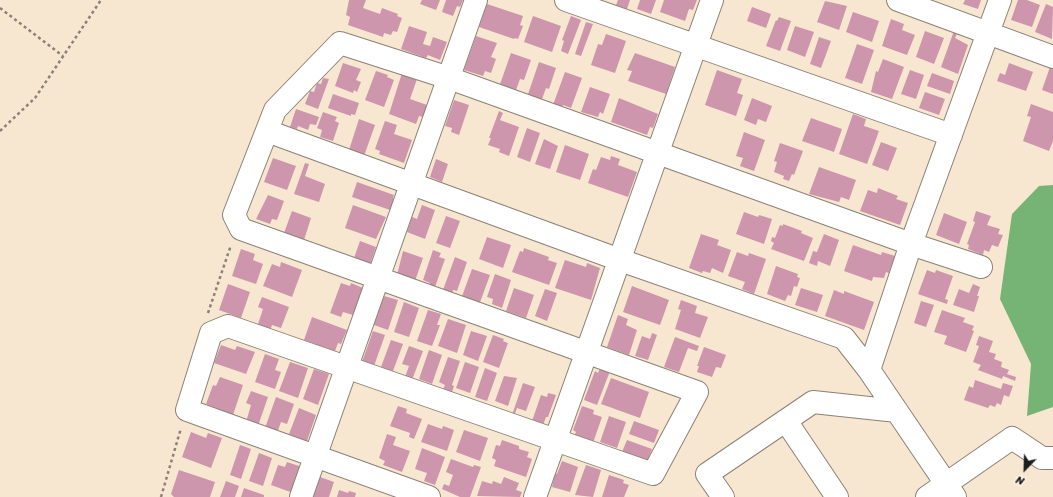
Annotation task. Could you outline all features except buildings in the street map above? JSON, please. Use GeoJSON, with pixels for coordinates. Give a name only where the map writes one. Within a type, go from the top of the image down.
{"type":"FeatureCollection","features":[{"type":"Feature","properties":{"kind":"street"},"geometry":{"type":"LineString","coordinates":[[301,497],[476,0]]}},
{"type":"Feature","properties":{"kind":"street"},"geometry":{"type":"LineString","coordinates":[[566,0],[951,136]]}},
{"type":"Feature","properties":{"kind":"street"},"geometry":{"type":"LineString","coordinates":[[535,497],[554,440],[587,352],[712,0]]}},
{"type":"Feature","properties":{"kind":"street"},"geometry":{"type":"LineString","coordinates":[[898,0],[1053,57]]}},
{"type":"Feature","properties":{"kind":"street"},"geometry":{"type":"LineString","coordinates":[[869,370],[911,244],[1000,0]]}},
{"type":"Feature","properties":{"kind":"street"},"geometry":{"type":"LineString","coordinates":[[430,497],[187,410],[211,333],[228,326],[653,474],[697,392],[241,229],[234,215],[275,110],[340,43],[449,78],[911,244],[981,267]]}},
{"type":"Feature","properties":{"kind":"street"},"geometry":{"type":"LineString","coordinates":[[266,131],[620,260],[844,338],[869,370],[950,490]]}},
{"type":"Feature","properties":{"kind":"street"},"geometry":{"type":"LineString","coordinates":[[723,497],[707,474],[813,402],[897,411]]}},
{"type":"Feature","properties":{"kind":"street"},"geometry":{"type":"LineString","coordinates":[[786,421],[837,497]]}},
{"type":"Feature","properties":{"kind":"street"},"geometry":{"type":"LineString","coordinates":[[927,497],[950,490],[1012,438],[1042,458],[1053,458]]}},
{"type":"Feature","properties":{"kind":"path"},"geometry":{"type":"LineString","coordinates":[[0,131],[35,98],[101,0]]}},
{"type":"Feature","properties":{"kind":"path"},"geometry":{"type":"LineString","coordinates":[[0,8],[63,56]]}},
{"type":"Feature","properties":{"kind":"path"},"geometry":{"type":"LineString","coordinates":[[211,333],[205,321],[232,243],[241,229]]}},
{"type":"Feature","properties":{"kind":"path"},"geometry":{"type":"LineString","coordinates":[[161,497],[187,410]]}},
{"type":"Feature","properties":{"kind":"green space"},"geometry":{"type":"Polygon","coordinates":[[[1053,185],[1053,407],[1027,416],[1031,364],[1000,299],[1012,214],[1039,186],[1053,185]]]}}]}
